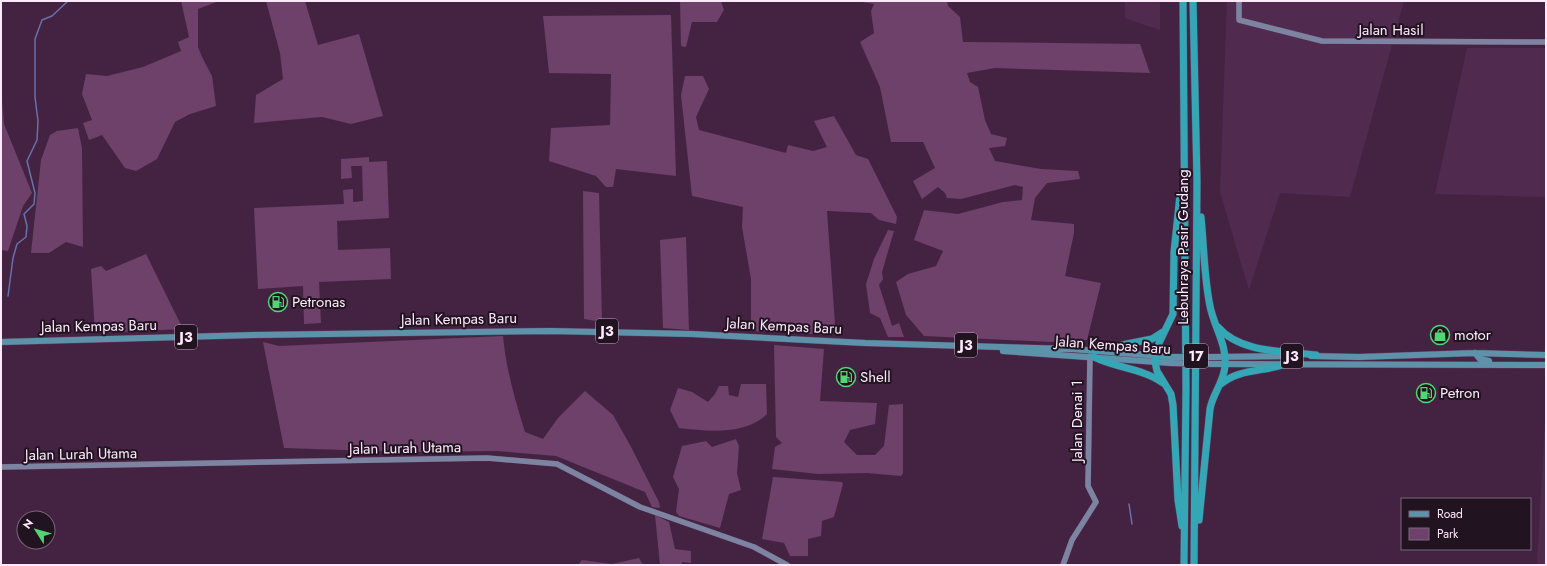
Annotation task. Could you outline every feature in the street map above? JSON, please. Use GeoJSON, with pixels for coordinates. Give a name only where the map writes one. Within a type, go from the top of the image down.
{"type":"FeatureCollection","features":[{"type":"Feature","properties":{"kind":"highway","name":"Lebuhraya Pasir Gudang"},"geometry":{"type":"LineString","coordinates":[[1183,1],[1186,396],[1184,565]]}},
{"type":"Feature","properties":{"kind":"highway","name":"Lebuhraya Pasir Gudang"},"geometry":{"type":"LineString","coordinates":[[1193,1],[1197,181],[1194,565]]}},
{"type":"Feature","properties":{"kind":"highway"},"geometry":{"type":"LineString","coordinates":[[1184,162],[1174,252],[1173,314],[1159,344],[1156,359],[1157,371],[1168,387],[1173,405],[1178,500],[1185,550]]}},
{"type":"Feature","properties":{"kind":"highway"},"geometry":{"type":"LineString","coordinates":[[1195,554],[1211,402],[1220,385],[1225,360],[1222,342],[1214,322],[1206,280],[1197,181]]}},
{"type":"Feature","properties":{"kind":"highway"},"geometry":{"type":"LineString","coordinates":[[1214,322],[1227,336],[1243,344],[1316,355]]}},
{"type":"Feature","properties":{"kind":"highway"},"geometry":{"type":"LineString","coordinates":[[1093,354],[1152,340],[1168,326]]}},
{"type":"Feature","properties":{"kind":"highway"},"geometry":{"type":"LineString","coordinates":[[1093,354],[1100,360],[1138,370],[1158,379],[1168,387]]}},
{"type":"Feature","properties":{"kind":"highway"},"geometry":{"type":"LineString","coordinates":[[1220,385],[1226,380],[1238,375],[1288,363]]}},
{"type":"Feature","properties":{"kind":"main road","name":"Jalan Kempas Baru"},"geometry":{"type":"LineString","coordinates":[[1,342],[254,335],[550,331],[692,334],[918,344],[930,343],[1171,360],[1225,360],[1288,363],[1546,365]]}},
{"type":"Feature","properties":{"kind":"main road","name":"Jalan Kempas Baru"},"geometry":{"type":"LineString","coordinates":[[1225,360],[1316,355],[1359,356],[1475,353],[1546,355]]}},
{"type":"Feature","properties":{"kind":"main road"},"geometry":{"type":"LineString","coordinates":[[1475,353],[1478,358],[1484,361],[1506,362],[1517,365]]}},
{"type":"Feature","properties":{"kind":"street","name":"Jalan Hasil"},"geometry":{"type":"LineString","coordinates":[[1239,1],[1239,20],[1322,41],[1546,42]]}},
{"type":"Feature","properties":{"kind":"street","name":"Jalan Denai 1"},"geometry":{"type":"LineString","coordinates":[[1063,565],[1072,540],[1096,502],[1088,486],[1093,354]]}},
{"type":"Feature","properties":{"kind":"street","name":"Jalan Lurah Utama"},"geometry":{"type":"LineString","coordinates":[[1,467],[308,463],[487,458],[546,462],[557,464],[640,507],[754,547],[787,565]]}},
{"type":"Feature","properties":{"kind":"shaded area"},"geometry":{"type":"Polygon","coordinates":[[[1125,1],[1160,1],[1160,30],[1125,18],[1125,1]]]}},
{"type":"Feature","properties":{"kind":"shaded area"},"geometry":{"type":"Polygon","coordinates":[[[1227,1],[1404,1],[1350,197],[1280,193],[1249,290],[1220,192],[1227,1]]]}},
{"type":"Feature","properties":{"kind":"shaded area"},"geometry":{"type":"Polygon","coordinates":[[[1467,48],[1546,48],[1546,197],[1435,194],[1467,48]]]}},
{"type":"Feature","properties":{"kind":"shaded area"},"geometry":{"type":"Polygon","coordinates":[[[1546,404],[1546,565],[1537,565],[1546,404]]]}},
{"type":"Feature","properties":{"kind":"green space"},"geometry":{"type":"Polygon","coordinates":[[[181,1],[219,1],[198,9],[198,47],[212,76],[216,106],[190,114],[175,122],[157,159],[136,171],[125,168],[102,135],[89,140],[83,123],[92,120],[82,94],[86,74],[107,76],[143,67],[181,51],[178,42],[189,37],[181,1]]]}},
{"type":"Feature","properties":{"kind":"green space"},"geometry":{"type":"Polygon","coordinates":[[[266,1],[305,1],[318,45],[359,34],[383,116],[351,124],[322,117],[254,123],[256,95],[283,79],[280,53],[266,1]]]}},
{"type":"Feature","properties":{"kind":"green space"},"geometry":{"type":"Polygon","coordinates":[[[680,1],[721,1],[724,10],[717,22],[692,22],[686,47],[681,46],[680,1]]]}},
{"type":"Feature","properties":{"kind":"green space"},"geometry":{"type":"Polygon","coordinates":[[[857,1],[947,1],[948,6],[960,17],[963,42],[1140,44],[1150,73],[995,68],[967,73],[970,82],[978,87],[985,120],[991,134],[1007,138],[1005,146],[989,148],[995,161],[1041,169],[1078,171],[1080,179],[1047,183],[1035,198],[1031,220],[1074,224],[1074,233],[1065,276],[1101,283],[1087,340],[1051,342],[924,336],[906,315],[896,282],[908,274],[936,266],[943,251],[914,240],[924,210],[958,214],[1003,202],[1022,200],[1023,187],[1015,185],[961,199],[947,198],[945,193],[938,187],[922,199],[913,181],[935,168],[923,142],[891,142],[880,87],[860,42],[874,33],[871,11],[874,4],[857,1]]]}},
{"type":"Feature","properties":{"kind":"green space"},"geometry":{"type":"Polygon","coordinates":[[[671,15],[676,176],[616,169],[613,187],[606,187],[596,176],[549,161],[551,128],[610,125],[611,74],[549,73],[543,16],[671,15]]]}},
{"type":"Feature","properties":{"kind":"green space"},"geometry":{"type":"Polygon","coordinates":[[[685,76],[703,76],[709,89],[696,117],[699,130],[786,153],[788,145],[813,151],[827,147],[814,121],[834,116],[856,155],[868,159],[897,217],[896,224],[879,220],[871,213],[827,211],[835,324],[833,335],[751,331],[751,279],[742,227],[743,207],[692,196],[681,95],[685,76]]]}},
{"type":"Feature","properties":{"kind":"green space"},"geometry":{"type":"Polygon","coordinates":[[[1,90],[4,124],[32,193],[23,206],[8,251],[1,250],[1,90]]]}},
{"type":"Feature","properties":{"kind":"green space"},"geometry":{"type":"Polygon","coordinates":[[[78,128],[82,148],[83,247],[66,242],[49,253],[31,253],[41,160],[50,135],[57,131],[78,128]]]}},
{"type":"Feature","properties":{"kind":"green space"},"geometry":{"type":"Polygon","coordinates":[[[369,157],[369,162],[387,161],[389,218],[337,221],[338,250],[390,248],[391,279],[319,282],[321,323],[304,324],[303,286],[258,289],[254,208],[344,204],[343,190],[353,189],[353,202],[363,201],[362,166],[351,166],[352,178],[341,179],[341,159],[369,157]]]}},
{"type":"Feature","properties":{"kind":"green space"},"geometry":{"type":"Polygon","coordinates":[[[583,191],[599,193],[602,322],[584,319],[583,191]]]}},
{"type":"Feature","properties":{"kind":"green space"},"geometry":{"type":"Polygon","coordinates":[[[888,230],[894,231],[882,272],[883,279],[879,285],[892,326],[899,323],[904,337],[888,337],[880,318],[870,313],[866,284],[874,259],[888,230]]]}},
{"type":"Feature","properties":{"kind":"green space"},"geometry":{"type":"Polygon","coordinates":[[[686,237],[689,330],[663,328],[660,240],[686,237]]]}},
{"type":"Feature","properties":{"kind":"green space"},"geometry":{"type":"Polygon","coordinates":[[[146,254],[183,329],[95,333],[91,269],[101,266],[106,271],[146,254]]]}},
{"type":"Feature","properties":{"kind":"green space"},"geometry":{"type":"Polygon","coordinates":[[[503,336],[511,384],[525,432],[543,439],[558,418],[585,391],[613,415],[659,502],[660,508],[652,507],[645,492],[556,456],[497,451],[405,452],[284,448],[263,342],[279,346],[503,336]]]}},
{"type":"Feature","properties":{"kind":"green space"},"geometry":{"type":"Polygon","coordinates":[[[774,345],[824,349],[820,401],[877,403],[875,424],[850,430],[844,442],[857,455],[875,455],[884,446],[889,405],[903,404],[903,473],[901,476],[867,473],[818,474],[772,469],[775,447],[782,443],[776,437],[774,345]]]}},
{"type":"Feature","properties":{"kind":"green space"},"geometry":{"type":"Polygon","coordinates":[[[741,384],[766,384],[767,414],[758,421],[737,429],[713,431],[679,428],[670,410],[678,388],[692,392],[708,402],[715,394],[719,386],[728,386],[729,395],[738,397],[741,384]]]}},
{"type":"Feature","properties":{"kind":"green space"},"geometry":{"type":"Polygon","coordinates":[[[736,439],[739,446],[737,473],[741,490],[729,494],[720,528],[679,516],[676,512],[679,489],[673,477],[682,446],[706,441],[712,447],[736,439]]]}},
{"type":"Feature","properties":{"kind":"green space"},"geometry":{"type":"Polygon","coordinates":[[[773,477],[842,482],[843,484],[834,517],[822,521],[821,536],[808,539],[808,556],[790,556],[784,543],[762,539],[773,477]]]}},
{"type":"Feature","properties":{"kind":"green space"},"geometry":{"type":"Polygon","coordinates":[[[655,515],[669,522],[675,549],[691,551],[691,563],[682,562],[682,565],[660,565],[655,515]]]}},
{"type":"Feature","properties":{"kind":"green space"},"geometry":{"type":"Polygon","coordinates":[[[639,558],[643,565],[578,565],[582,560],[612,564],[639,558]]]}},
{"type":"Feature","properties":{"kind":"waterway"},"geometry":{"type":"LineString","coordinates":[[8,296],[13,258],[17,244],[26,237],[27,226],[24,214],[34,204],[35,193],[27,161],[37,140],[38,121],[35,97],[35,39],[42,20],[52,16],[68,1]]}},
{"type":"Feature","properties":{"kind":"waterway"},"geometry":{"type":"LineString","coordinates":[[1129,504],[1132,524]]}},
{"type":"Feature","properties":{"kind":"place","name":"Petronas"},"geometry":{"type":"Point","coordinates":[278,302]}},
{"type":"Feature","properties":{"kind":"place","name":"motor"},"geometry":{"type":"Point","coordinates":[1440,335]}},
{"type":"Feature","properties":{"kind":"place","name":"Shell"},"geometry":{"type":"Point","coordinates":[846,377]}},
{"type":"Feature","properties":{"kind":"place","name":"Petron"},"geometry":{"type":"Point","coordinates":[1426,393]}}]}
